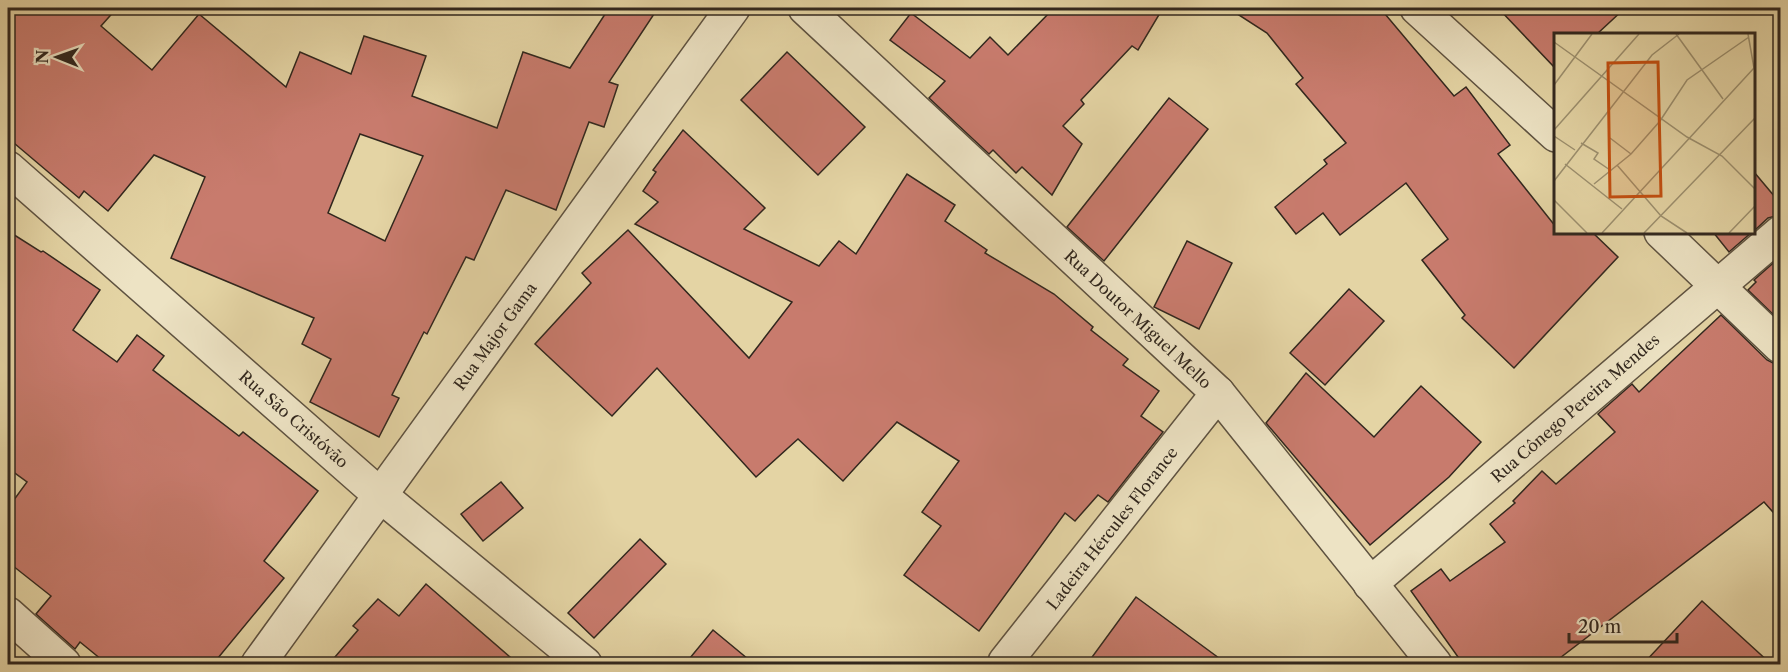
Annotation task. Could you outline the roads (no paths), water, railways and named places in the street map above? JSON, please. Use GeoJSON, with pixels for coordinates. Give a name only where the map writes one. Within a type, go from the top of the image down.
{"type":"FeatureCollection","features":[{"type":"Feature","properties":{"kind":"street","name":"Rua Major Gama"},"geometry":{"type":"LineString","coordinates":[[258,664],[733,8]]}},
{"type":"Feature","properties":{"kind":"street","name":"Rua Doutor Miguel Mello"},"geometry":{"type":"LineString","coordinates":[[805,8],[1218,393],[1435,664]]}},
{"type":"Feature","properties":{"kind":"street"},"geometry":{"type":"LineString","coordinates":[[1417,8],[1554,133]]}},
{"type":"Feature","properties":{"kind":"street","name":"Rua São Cristóvão"},"geometry":{"type":"LineString","coordinates":[[8,168],[380,495],[585,664]]}},
{"type":"Feature","properties":{"kind":"street","name":"Rua Cônego Pereira Mendes"},"geometry":{"type":"LineString","coordinates":[[1371,584],[1780,233]]}},
{"type":"Feature","properties":{"kind":"street"},"geometry":{"type":"LineString","coordinates":[[1663,234],[1719,285],[1780,346]]}},
{"type":"Feature","properties":{"kind":"street","name":"Ladeira Hércules Florance"},"geometry":{"type":"LineString","coordinates":[[1005,662],[1218,393]]}},
{"type":"Feature","properties":{"kind":"street"},"geometry":{"type":"LineString","coordinates":[[8,614],[64,664]]}}]}
